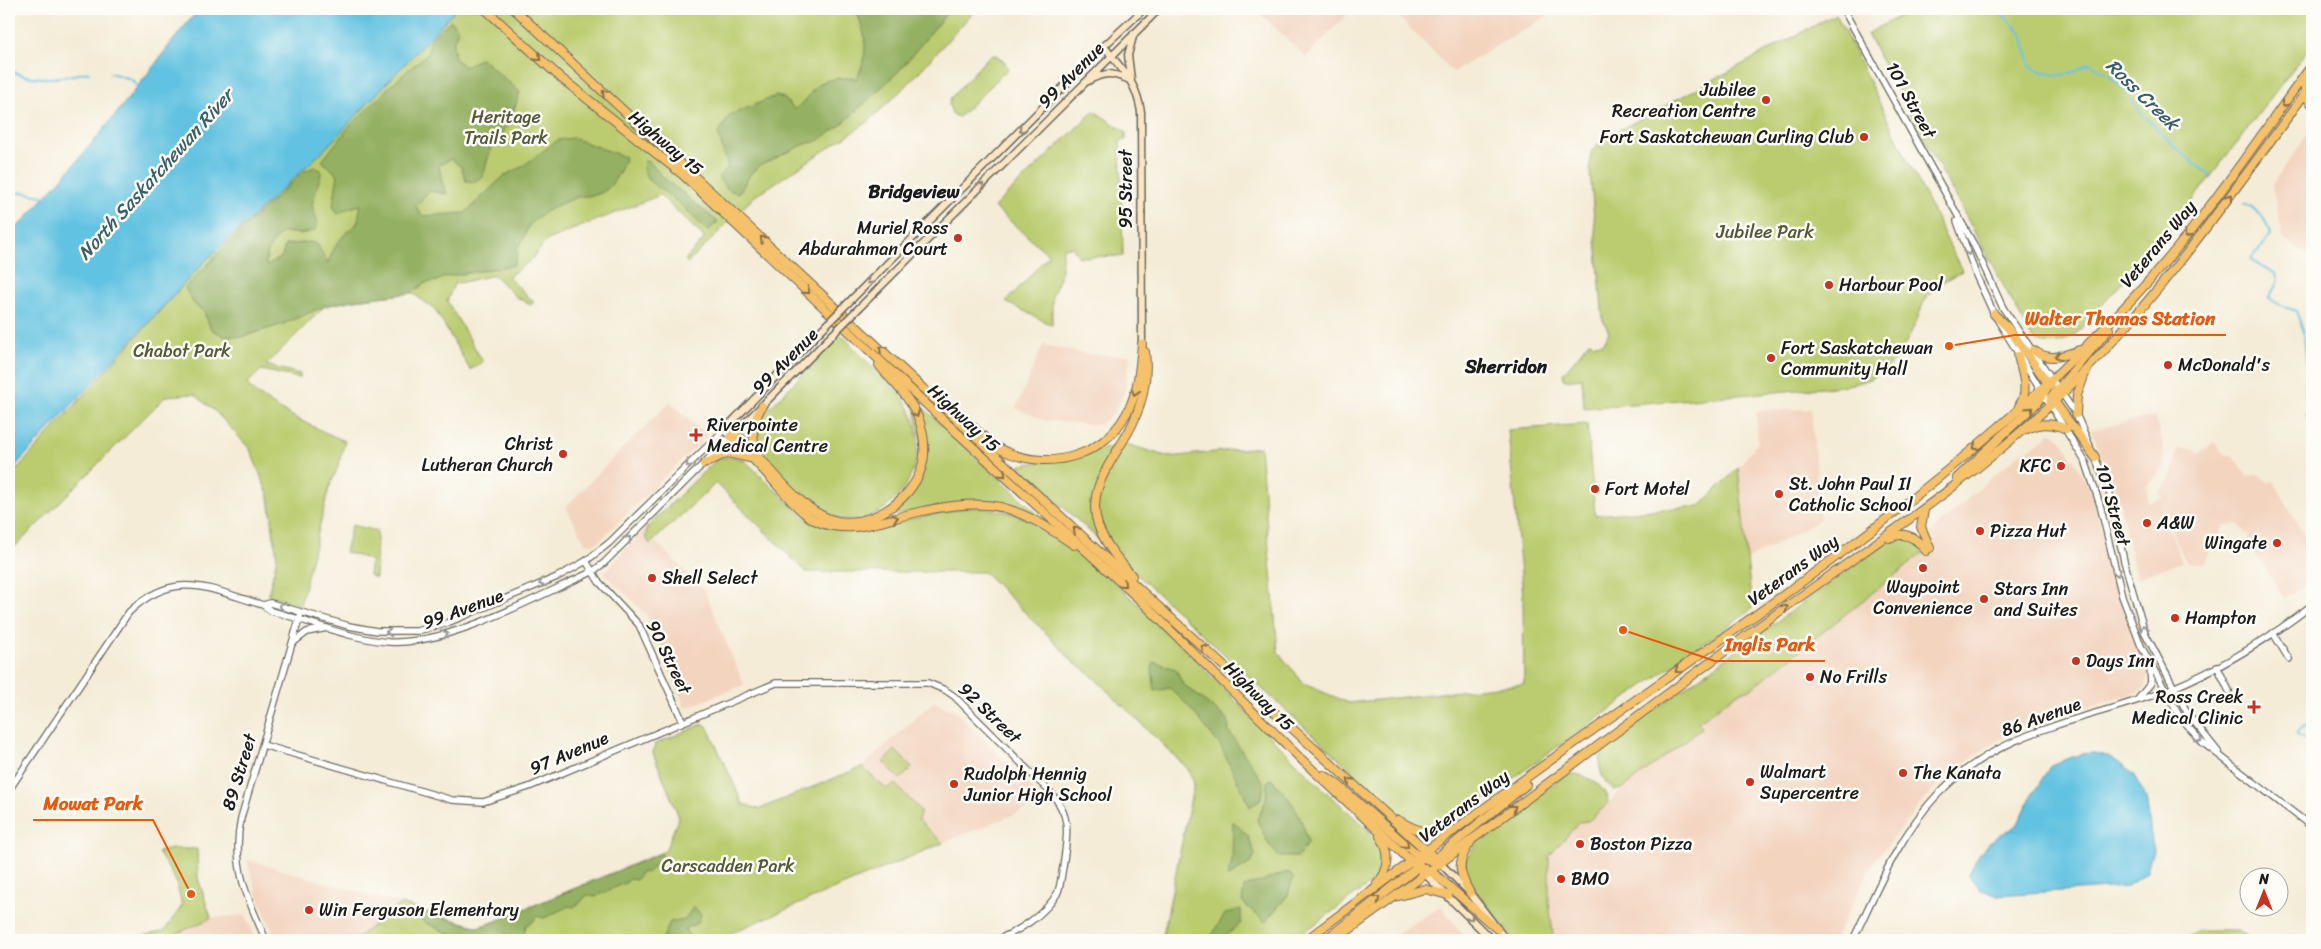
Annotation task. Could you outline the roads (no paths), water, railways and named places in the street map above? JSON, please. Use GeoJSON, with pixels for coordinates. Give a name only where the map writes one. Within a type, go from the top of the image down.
{"type":"FeatureCollection","features":[{"type":"Feature","properties":{"kind":"main road","name":"Highway 15"},"geometry":{"type":"LineString","coordinates":[[485,9],[561,78],[682,174],[941,418],[1106,568],[1301,759],[1370,822],[1419,860]]}},
{"type":"Feature","properties":{"kind":"main road","name":"99 Avenue"},"geometry":{"type":"LineString","coordinates":[[725,428],[1104,46],[1144,9]]}},
{"type":"Feature","properties":{"kind":"main road","name":"99 Avenue"},"geometry":{"type":"LineString","coordinates":[[733,435],[1159,9]]}},
{"type":"Feature","properties":{"kind":"main road","name":"Highway 15"},"geometry":{"type":"LineString","coordinates":[[515,10],[1150,599],[1386,814],[1419,860]]}},
{"type":"Feature","properties":{"kind":"main road"},"geometry":{"type":"LineString","coordinates":[[1082,84],[1103,73],[1112,73],[1131,80],[1128,54],[1135,31]]}},
{"type":"Feature","properties":{"kind":"main road","name":"95 Street"},"geometry":{"type":"LineString","coordinates":[[1104,46],[1131,80],[1138,96],[1141,115],[1142,344]]}},
{"type":"Feature","properties":{"kind":"main road","name":"Veterans Way"},"geometry":{"type":"LineString","coordinates":[[1335,940],[1437,862],[1474,837],[1724,652],[1925,509],[2019,433],[2084,348],[2129,302],[2189,233],[2312,64]]}},
{"type":"Feature","properties":{"kind":"main road"},"geometry":{"type":"LineString","coordinates":[[2303,77],[2308,100],[2312,104]]}},
{"type":"Feature","properties":{"kind":"main road","name":"Veterans Way"},"geometry":{"type":"LineString","coordinates":[[1306,940],[1366,895],[1419,860],[1456,830],[1545,765],[1833,559],[1921,492],[2012,415],[2086,369],[2172,274],[2312,84]]}},
{"type":"Feature","properties":{"kind":"main road"},"geometry":{"type":"LineString","coordinates":[[1946,493],[1949,486],[2051,392],[2115,323],[2129,302]]}},
{"type":"Feature","properties":{"kind":"main road"},"geometry":{"type":"LineString","coordinates":[[1994,314],[2008,328],[2095,457]]}},
{"type":"Feature","properties":{"kind":"main road"},"geometry":{"type":"LineString","coordinates":[[918,382],[999,448],[1028,459],[1049,461],[1071,458],[1099,445],[1113,432],[1124,417],[1130,406],[1138,381],[1142,344]]}},
{"type":"Feature","properties":{"kind":"main road"},"geometry":{"type":"LineString","coordinates":[[1142,344],[1145,359],[1143,396],[1132,424],[1103,475],[1098,488],[1096,504],[1098,524],[1106,542],[1117,559],[1150,599]]}},
{"type":"Feature","properties":{"kind":"main road"},"geometry":{"type":"LineString","coordinates":[[733,435],[802,503],[816,514],[832,520],[845,522],[872,518],[900,499],[913,485],[921,470],[924,457],[923,437],[913,407],[866,347]]}},
{"type":"Feature","properties":{"kind":"main road"},"geometry":{"type":"LineString","coordinates":[[2033,350],[2042,357],[2052,358],[2084,348]]}},
{"type":"Feature","properties":{"kind":"main road"},"geometry":{"type":"LineString","coordinates":[[2012,415],[2024,396],[2024,382],[2018,356]]}},
{"type":"Feature","properties":{"kind":"main road"},"geometry":{"type":"LineString","coordinates":[[2076,414],[2078,395],[2086,369]]}},
{"type":"Feature","properties":{"kind":"main road"},"geometry":{"type":"LineString","coordinates":[[762,406],[752,424],[755,456],[799,508],[813,519],[837,528],[858,527],[957,505],[999,507],[1021,513],[1048,527],[1106,568]]}},
{"type":"Feature","properties":{"kind":"main road"},"geometry":{"type":"LineString","coordinates":[[2019,433],[2034,425],[2044,424],[2057,425],[2066,429]]}},
{"type":"Feature","properties":{"kind":"main road"},"geometry":{"type":"LineString","coordinates":[[704,464],[728,453],[755,456]]}},
{"type":"Feature","properties":{"kind":"main road"},"geometry":{"type":"LineString","coordinates":[[1870,548],[1894,535],[1902,534],[1912,536],[1928,550],[1921,527],[1925,509]]}},
{"type":"Feature","properties":{"kind":"main road"},"geometry":{"type":"LineString","coordinates":[[1301,759],[1336,783],[1419,860],[1448,895],[1492,940]]}},
{"type":"Feature","properties":{"kind":"main road"},"geometry":{"type":"LineString","coordinates":[[1437,862],[1538,774],[1545,765]]}},
{"type":"Feature","properties":{"kind":"main road"},"geometry":{"type":"LineString","coordinates":[[1386,814],[1415,830],[1432,834],[1456,830]]}},
{"type":"Feature","properties":{"kind":"main road"},"geometry":{"type":"LineString","coordinates":[[1366,895],[1382,878],[1388,862],[1386,846],[1370,822]]}},
{"type":"Feature","properties":{"kind":"main road"},"geometry":{"type":"LineString","coordinates":[[1470,893],[1460,870],[1466,849],[1474,837]]}},
{"type":"Feature","properties":{"kind":"main road"},"geometry":{"type":"LineString","coordinates":[[1325,940],[1419,860],[1437,862],[1470,893],[1506,940]]}},
{"type":"Feature","properties":{"kind":"main road"},"geometry":{"type":"LineString","coordinates":[[1427,871],[1497,929]]}},
{"type":"Feature","properties":{"kind":"main road"},"geometry":{"type":"LineString","coordinates":[[1390,899],[1425,889],[1448,895]]}},
{"type":"Feature","properties":{"kind":"street","name":"101 Street"},"geometry":{"type":"LineString","coordinates":[[1843,9],[1984,264],[2003,308],[2033,350],[2066,429],[2092,477],[2123,600],[2131,624],[2165,690],[2189,729],[2202,742],[2219,753],[2239,771],[2312,827]]}},
{"type":"Feature","properties":{"kind":"street","name":"101 Street"},"geometry":{"type":"LineString","coordinates":[[1952,206],[1976,275],[1994,314],[2018,356],[2051,392],[2076,414],[2109,491],[2124,563],[2145,633],[2188,714],[2219,753]]}},
{"type":"Feature","properties":{"kind":"street"},"geometry":{"type":"LineString","coordinates":[[725,428],[733,435]]}},
{"type":"Feature","properties":{"kind":"street","name":"99 Avenue"},"geometry":{"type":"LineString","coordinates":[[301,615],[364,629],[390,632],[417,631],[447,623],[557,577],[586,561],[609,543],[725,428]]}},
{"type":"Feature","properties":{"kind":"street","name":"99 Avenue"},"geometry":{"type":"LineString","coordinates":[[9,790],[94,661],[129,612],[144,598],[161,589],[181,585],[201,586],[263,604],[270,603],[329,628],[374,640],[420,640],[450,633],[592,572],[604,563],[733,435]]}},
{"type":"Feature","properties":{"kind":"street","name":"90 Street"},"geometry":{"type":"LineString","coordinates":[[586,561],[598,582],[639,625],[683,722]]}},
{"type":"Feature","properties":{"kind":"street","name":"86 Avenue"},"geometry":{"type":"LineString","coordinates":[[1853,940],[1908,832],[1938,794],[1966,769],[1992,752],[2023,736],[2173,688],[2217,666],[2274,633],[2312,605]]}},
{"type":"Feature","properties":{"kind":"street","name":"89 Street"},"geometry":{"type":"LineString","coordinates":[[266,940],[243,884],[237,854],[241,818],[301,615]]}},
{"type":"Feature","properties":{"kind":"street"},"geometry":{"type":"LineString","coordinates":[[294,642],[307,632],[329,628]]}},
{"type":"Feature","properties":{"kind":"street"},"geometry":{"type":"LineString","coordinates":[[2274,633],[2289,659]]}},
{"type":"Feature","properties":{"kind":"street"},"geometry":{"type":"LineString","coordinates":[[2137,700],[2151,683],[2152,675],[2148,659]]}},
{"type":"Feature","properties":{"kind":"street"},"geometry":{"type":"LineString","coordinates":[[2217,666],[2229,691]]}},
{"type":"Feature","properties":{"kind":"street","name":"97 Avenue"},"geometry":{"type":"LineString","coordinates":[[263,745],[452,800],[482,802],[529,787],[776,683],[884,682]]}},
{"type":"Feature","properties":{"kind":"street","name":"92 Street"},"geometry":{"type":"LineString","coordinates":[[884,682],[928,684],[950,693],[1054,797],[1063,811],[1068,830],[1057,893],[1028,924],[997,940]]}},
{"type":"Feature","properties":{"kind":"water","name":"North Saskatchewan River"},"geometry":{"type":"Polygon","coordinates":[[[200,9],[456,9],[324,150],[205,261],[9,473],[9,236],[91,144],[200,9]]]}},
{"type":"Feature","properties":{"kind":"water"},"geometry":{"type":"Polygon","coordinates":[[[2094,753],[2111,757],[2133,774],[2146,797],[2153,851],[2146,873],[2126,887],[1996,895],[1981,890],[1968,877],[1976,860],[1988,843],[2018,824],[2032,795],[2051,765],[2081,754],[2094,753]]]}},
{"type":"Feature","properties":{"kind":"waterway","name":"Ross Creek"},"geometry":{"type":"LineString","coordinates":[[1997,9],[2022,34],[2030,66],[2054,75],[2061,75],[2090,63],[2110,76],[2128,93],[2141,113],[2178,150],[2210,175]]}},
{"type":"Feature","properties":{"kind":"waterway"},"geometry":{"type":"LineString","coordinates":[[9,70],[29,77],[39,78],[89,72]]}},
{"type":"Feature","properties":{"kind":"waterway"},"geometry":{"type":"LineString","coordinates":[[110,73],[131,79],[138,87]]}},
{"type":"Feature","properties":{"kind":"waterway"},"geometry":{"type":"LineString","coordinates":[[9,195],[23,192],[46,197]]}},
{"type":"Feature","properties":{"kind":"waterway","name":"Ross Creek"},"geometry":{"type":"LineString","coordinates":[[2244,203],[2261,215],[2269,230],[2270,235],[2251,260],[2276,274],[2278,281],[2269,298],[2278,304],[2296,311],[2300,321],[2306,353],[2305,396]]}},
{"type":"Feature","properties":{"kind":"waterway","name":"Ross Creek"},"geometry":{"type":"LineString","coordinates":[[2306,414],[2312,431]]}},
{"type":"Feature","properties":{"kind":"waterway","name":"Ross Creek"},"geometry":{"type":"LineString","coordinates":[[2312,724],[2302,727],[2296,734],[2312,744]]}},
{"type":"Feature","properties":{"kind":"place","name":"Jubilee Recreation Centre"},"geometry":{"type":"Point","coordinates":[1766,100]}},
{"type":"Feature","properties":{"kind":"place","name":"Fort Saskatchewan Curling Club"},"geometry":{"type":"Point","coordinates":[1864,137]}},
{"type":"Feature","properties":{"kind":"place","name":"Muriel Ross Abdurahman Court"},"geometry":{"type":"Point","coordinates":[958,238]}},
{"type":"Feature","properties":{"kind":"place","name":"Harbour Pool"},"geometry":{"type":"Point","coordinates":[1829,285]}},
{"type":"Feature","properties":{"kind":"place","name":"Walter Thomas Station"},"geometry":{"type":"Point","coordinates":[1949,346]}},
{"type":"Feature","properties":{"kind":"place","name":"Fort Saskatchewan Community Hall"},"geometry":{"type":"Point","coordinates":[1771,358]}},
{"type":"Feature","properties":{"kind":"place","name":"McDonald's"},"geometry":{"type":"Point","coordinates":[2168,365]}},
{"type":"Feature","properties":{"kind":"place","name":"Riverpointe Medical Centre"},"geometry":{"type":"Point","coordinates":[696,435]}},
{"type":"Feature","properties":{"kind":"place","name":"Christ Lutheran Church"},"geometry":{"type":"Point","coordinates":[563,454]}},
{"type":"Feature","properties":{"kind":"place","name":"KFC"},"geometry":{"type":"Point","coordinates":[2061,466]}},
{"type":"Feature","properties":{"kind":"place","name":"Fort Motel"},"geometry":{"type":"Point","coordinates":[1595,489]}},
{"type":"Feature","properties":{"kind":"place","name":"St. John Paul II Catholic School"},"geometry":{"type":"Point","coordinates":[1779,494]}},
{"type":"Feature","properties":{"kind":"place","name":"A&W"},"geometry":{"type":"Point","coordinates":[2147,523]}},
{"type":"Feature","properties":{"kind":"place","name":"Pizza Hut"},"geometry":{"type":"Point","coordinates":[1980,531]}},
{"type":"Feature","properties":{"kind":"place","name":"Wingate"},"geometry":{"type":"Point","coordinates":[2277,543]}},
{"type":"Feature","properties":{"kind":"place","name":"Waypoint Convenience"},"geometry":{"type":"Point","coordinates":[1923,568]}},
{"type":"Feature","properties":{"kind":"place","name":"Shell Select"},"geometry":{"type":"Point","coordinates":[652,578]}},
{"type":"Feature","properties":{"kind":"place","name":"Stars Inn and Suites"},"geometry":{"type":"Point","coordinates":[1984,599]}},
{"type":"Feature","properties":{"kind":"place","name":"Hampton"},"geometry":{"type":"Point","coordinates":[2175,618]}},
{"type":"Feature","properties":{"kind":"place","name":"Inglis Park"},"geometry":{"type":"Point","coordinates":[1623,630]}},
{"type":"Feature","properties":{"kind":"place","name":"Days Inn"},"geometry":{"type":"Point","coordinates":[2076,661]}},
{"type":"Feature","properties":{"kind":"place","name":"No Frills"},"geometry":{"type":"Point","coordinates":[1810,677]}},
{"type":"Feature","properties":{"kind":"place","name":"Ross Creek Medical Clinic"},"geometry":{"type":"Point","coordinates":[2254,707]}},
{"type":"Feature","properties":{"kind":"place","name":"The Kanata"},"geometry":{"type":"Point","coordinates":[1903,773]}},
{"type":"Feature","properties":{"kind":"place","name":"Walmart Supercentre"},"geometry":{"type":"Point","coordinates":[1750,782]}},
{"type":"Feature","properties":{"kind":"place","name":"Rudolph Hennig Junior High School"},"geometry":{"type":"Point","coordinates":[954,784]}},
{"type":"Feature","properties":{"kind":"place","name":"Boston Pizza"},"geometry":{"type":"Point","coordinates":[1580,844]}},
{"type":"Feature","properties":{"kind":"place","name":"BMO"},"geometry":{"type":"Point","coordinates":[1561,879]}},
{"type":"Feature","properties":{"kind":"place","name":"Mowat Park"},"geometry":{"type":"Point","coordinates":[191,894]}},
{"type":"Feature","properties":{"kind":"place","name":"Win Ferguson Elementary"},"geometry":{"type":"Point","coordinates":[309,910]}},
{"type":"Feature","properties":{"kind":"district","name":"Bridgeview"},"geometry":{"type":"Point","coordinates":[914,191]}},
{"type":"Feature","properties":{"kind":"district","name":"Sherridon"},"geometry":{"type":"Point","coordinates":[1506,366]}},
{"type":"Feature","properties":{"kind":"park label","name":"Heritage Trails Park"},"geometry":{"type":"Point","coordinates":[506,127]}},
{"type":"Feature","properties":{"kind":"park label","name":"Jubilee Park"},"geometry":{"type":"Point","coordinates":[1765,232]}},
{"type":"Feature","properties":{"kind":"park label","name":"Chabot Park"},"geometry":{"type":"Point","coordinates":[182,351]}},
{"type":"Feature","properties":{"kind":"park label","name":"Carscadden Park"},"geometry":{"type":"Point","coordinates":[728,866]}}]}
